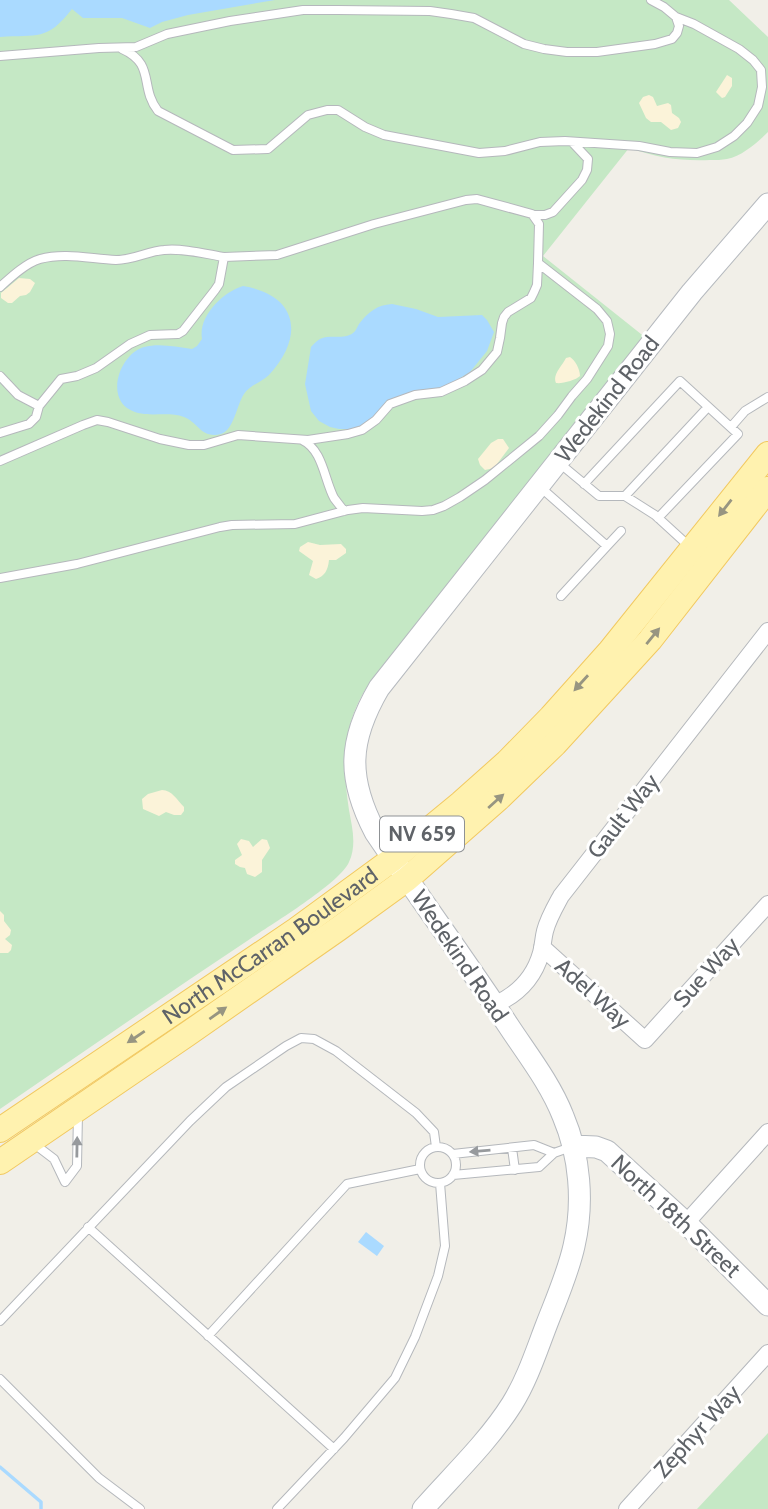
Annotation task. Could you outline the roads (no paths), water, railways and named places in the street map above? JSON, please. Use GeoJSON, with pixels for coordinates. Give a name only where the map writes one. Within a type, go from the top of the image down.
{"type":"FeatureCollection","features":[{"type":"Feature","properties":{"kind":"main road","name":"North McCarran Boulevard"},"geometry":{"type":"LineString","coordinates":[[0,1130],[296,930],[400,869],[461,803],[507,762],[551,717],[610,651],[768,454]]}},
{"type":"Feature","properties":{"kind":"main road","name":"North McCarran Boulevard"},"geometry":{"type":"LineString","coordinates":[[0,1162],[197,1028],[400,869],[508,790],[555,744],[650,640],[768,489]]}},
{"type":"Feature","properties":{"kind":"street","name":"Wedekind Road"},"geometry":{"type":"LineString","coordinates":[[423,1509],[496,1426],[525,1379],[568,1269],[574,1246],[579,1221],[578,1170],[564,1150],[564,1116],[552,1092],[375,832],[364,811],[359,795],[356,737],[366,709],[379,688],[692,292],[768,204]]}},
{"type":"Feature","properties":{"kind":"street","name":"Gault Way"},"geometry":{"type":"LineString","coordinates":[[494,1005],[517,992],[529,979],[536,967],[551,914],[561,896],[768,631]]}},
{"type":"Feature","properties":{"kind":"street","name":"Sue Way"},"geometry":{"type":"LineString","coordinates":[[645,1040],[768,904]]}},
{"type":"Feature","properties":{"kind":"street","name":"Adel Way"},"geometry":{"type":"LineString","coordinates":[[542,947],[645,1040]]}},
{"type":"Feature","properties":{"kind":"street"},"geometry":{"type":"LineString","coordinates":[[686,1223],[768,1132]]}},
{"type":"Feature","properties":{"kind":"street","name":"North 18th Street"},"geometry":{"type":"LineString","coordinates":[[564,1150],[589,1146],[607,1151],[686,1223],[768,1305]]}},
{"type":"Feature","properties":{"kind":"street","name":"Zephyr Way"},"geometry":{"type":"LineString","coordinates":[[627,1509],[768,1353]]}},
{"type":"Feature","properties":{"kind":"lane"},"geometry":{"type":"LineString","coordinates":[[135,51],[145,71],[151,103],[158,111],[233,150],[268,149],[308,115],[327,110],[338,110],[384,135],[480,153],[505,152],[540,142],[572,141],[639,146],[670,152],[696,153],[717,147],[747,123],[758,106],[762,87],[761,70],[739,49],[676,17],[651,0]]}},
{"type":"Feature","properties":{"kind":"lane"},"geometry":{"type":"LineString","coordinates":[[0,56],[99,48],[135,51],[167,34],[303,10],[430,11],[474,18],[524,44],[544,49],[567,52],[597,51],[655,44],[672,39],[680,26],[676,17]]}},
{"type":"Feature","properties":{"kind":"lane"},"geometry":{"type":"LineString","coordinates":[[0,287],[38,259],[70,256],[133,259],[165,250],[224,257],[277,255],[374,224],[466,200],[477,199],[534,215],[545,215],[553,212],[582,180],[587,170],[588,159],[572,141]]}},
{"type":"Feature","properties":{"kind":"lane"},"geometry":{"type":"LineString","coordinates":[[0,461],[97,420],[190,445],[204,445],[238,435],[307,440],[362,430],[376,420],[390,404],[415,395],[441,392],[465,381],[482,370],[497,352],[504,317],[531,298],[537,285],[540,233],[534,215]]}},
{"type":"Feature","properties":{"kind":"lane"},"geometry":{"type":"LineString","coordinates":[[0,433],[29,424],[36,417],[39,406],[61,379],[96,368],[130,344],[150,335],[178,334],[183,331],[219,284],[224,257]]}},
{"type":"Feature","properties":{"kind":"lane"},"geometry":{"type":"LineString","coordinates":[[0,579],[77,564],[220,527],[241,524],[295,524],[344,511],[374,508],[422,511],[444,506],[485,480],[530,444],[587,379],[607,346],[610,334],[607,321],[588,302],[538,264]]}},
{"type":"Feature","properties":{"kind":"lane"},"geometry":{"type":"LineString","coordinates":[[0,376],[18,395],[39,406]]}},
{"type":"Feature","properties":{"kind":"lane"},"geometry":{"type":"LineString","coordinates":[[584,484],[680,381],[737,434],[658,518]]}},
{"type":"Feature","properties":{"kind":"lane"},"geometry":{"type":"LineString","coordinates":[[731,427],[745,411],[768,397]]}},
{"type":"Feature","properties":{"kind":"lane"},"geometry":{"type":"LineString","coordinates":[[625,496],[709,407]]}},
{"type":"Feature","properties":{"kind":"lane"},"geometry":{"type":"LineString","coordinates":[[302,440],[309,443],[316,453],[335,500],[344,511]]}},
{"type":"Feature","properties":{"kind":"lane"},"geometry":{"type":"LineString","coordinates":[[558,462],[599,496],[625,496],[658,518],[693,549]]}},
{"type":"Feature","properties":{"kind":"lane"},"geometry":{"type":"LineString","coordinates":[[539,486],[607,546]]}},
{"type":"Feature","properties":{"kind":"lane"},"geometry":{"type":"LineString","coordinates":[[561,596],[621,531]]}},
{"type":"Feature","properties":{"kind":"lane"},"geometry":{"type":"LineString","coordinates":[[0,1321],[190,1121],[226,1087],[301,1038],[314,1039],[336,1051],[416,1113],[434,1132],[436,1147]]}},
{"type":"Feature","properties":{"kind":"lane"},"geometry":{"type":"LineString","coordinates":[[30,1142],[54,1159],[65,1182],[77,1166],[78,1108]]}},
{"type":"Feature","properties":{"kind":"lane"},"geometry":{"type":"LineString","coordinates":[[453,1154],[534,1145],[564,1150]]}},
{"type":"Feature","properties":{"kind":"lane"},"geometry":{"type":"LineString","coordinates":[[445,1148],[453,1154],[456,1171],[448,1181],[440,1184],[425,1178],[420,1169],[422,1157],[430,1149],[445,1148]]}},
{"type":"Feature","properties":{"kind":"lane"},"geometry":{"type":"LineString","coordinates":[[512,1148],[515,1170]]}},
{"type":"Feature","properties":{"kind":"lane"},"geometry":{"type":"LineString","coordinates":[[453,1175],[538,1167],[564,1150]]}},
{"type":"Feature","properties":{"kind":"lane"},"geometry":{"type":"LineString","coordinates":[[208,1336],[346,1184],[420,1169]]}},
{"type":"Feature","properties":{"kind":"lane"},"geometry":{"type":"LineString","coordinates":[[277,1509],[334,1449],[395,1378],[415,1337],[438,1276],[445,1246],[440,1184]]}},
{"type":"Feature","properties":{"kind":"lane"},"geometry":{"type":"LineString","coordinates":[[88,1227],[334,1449]]}},
{"type":"Feature","properties":{"kind":"lane"},"geometry":{"type":"LineString","coordinates":[[0,1379],[99,1478],[141,1509]]}},
{"type":"Feature","properties":{"kind":"water"},"geometry":{"type":"Polygon","coordinates":[[[0,0],[275,0],[188,15],[150,28],[122,18],[83,18],[72,9],[48,32],[33,36],[0,37],[0,0]]]}},
{"type":"Feature","properties":{"kind":"water"},"geometry":{"type":"Polygon","coordinates":[[[243,286],[275,298],[285,308],[290,319],[291,332],[288,346],[280,360],[269,375],[244,394],[225,432],[209,434],[184,417],[134,412],[127,408],[121,401],[117,383],[129,357],[150,346],[192,349],[197,346],[202,339],[204,322],[214,306],[220,299],[243,286]]]}},
{"type":"Feature","properties":{"kind":"water"},"geometry":{"type":"Polygon","coordinates":[[[392,304],[438,317],[482,315],[494,332],[487,351],[470,372],[452,383],[386,401],[379,416],[361,427],[339,429],[319,421],[311,411],[305,384],[311,347],[324,338],[349,335],[373,310],[392,304]]]}},
{"type":"Feature","properties":{"kind":"water"},"geometry":{"type":"Polygon","coordinates":[[[366,1232],[384,1246],[377,1256],[358,1242],[366,1232]]]}},
{"type":"Feature","properties":{"kind":"waterway"},"geometry":{"type":"LineString","coordinates":[[0,1467],[41,1502],[41,1509]]}}]}
